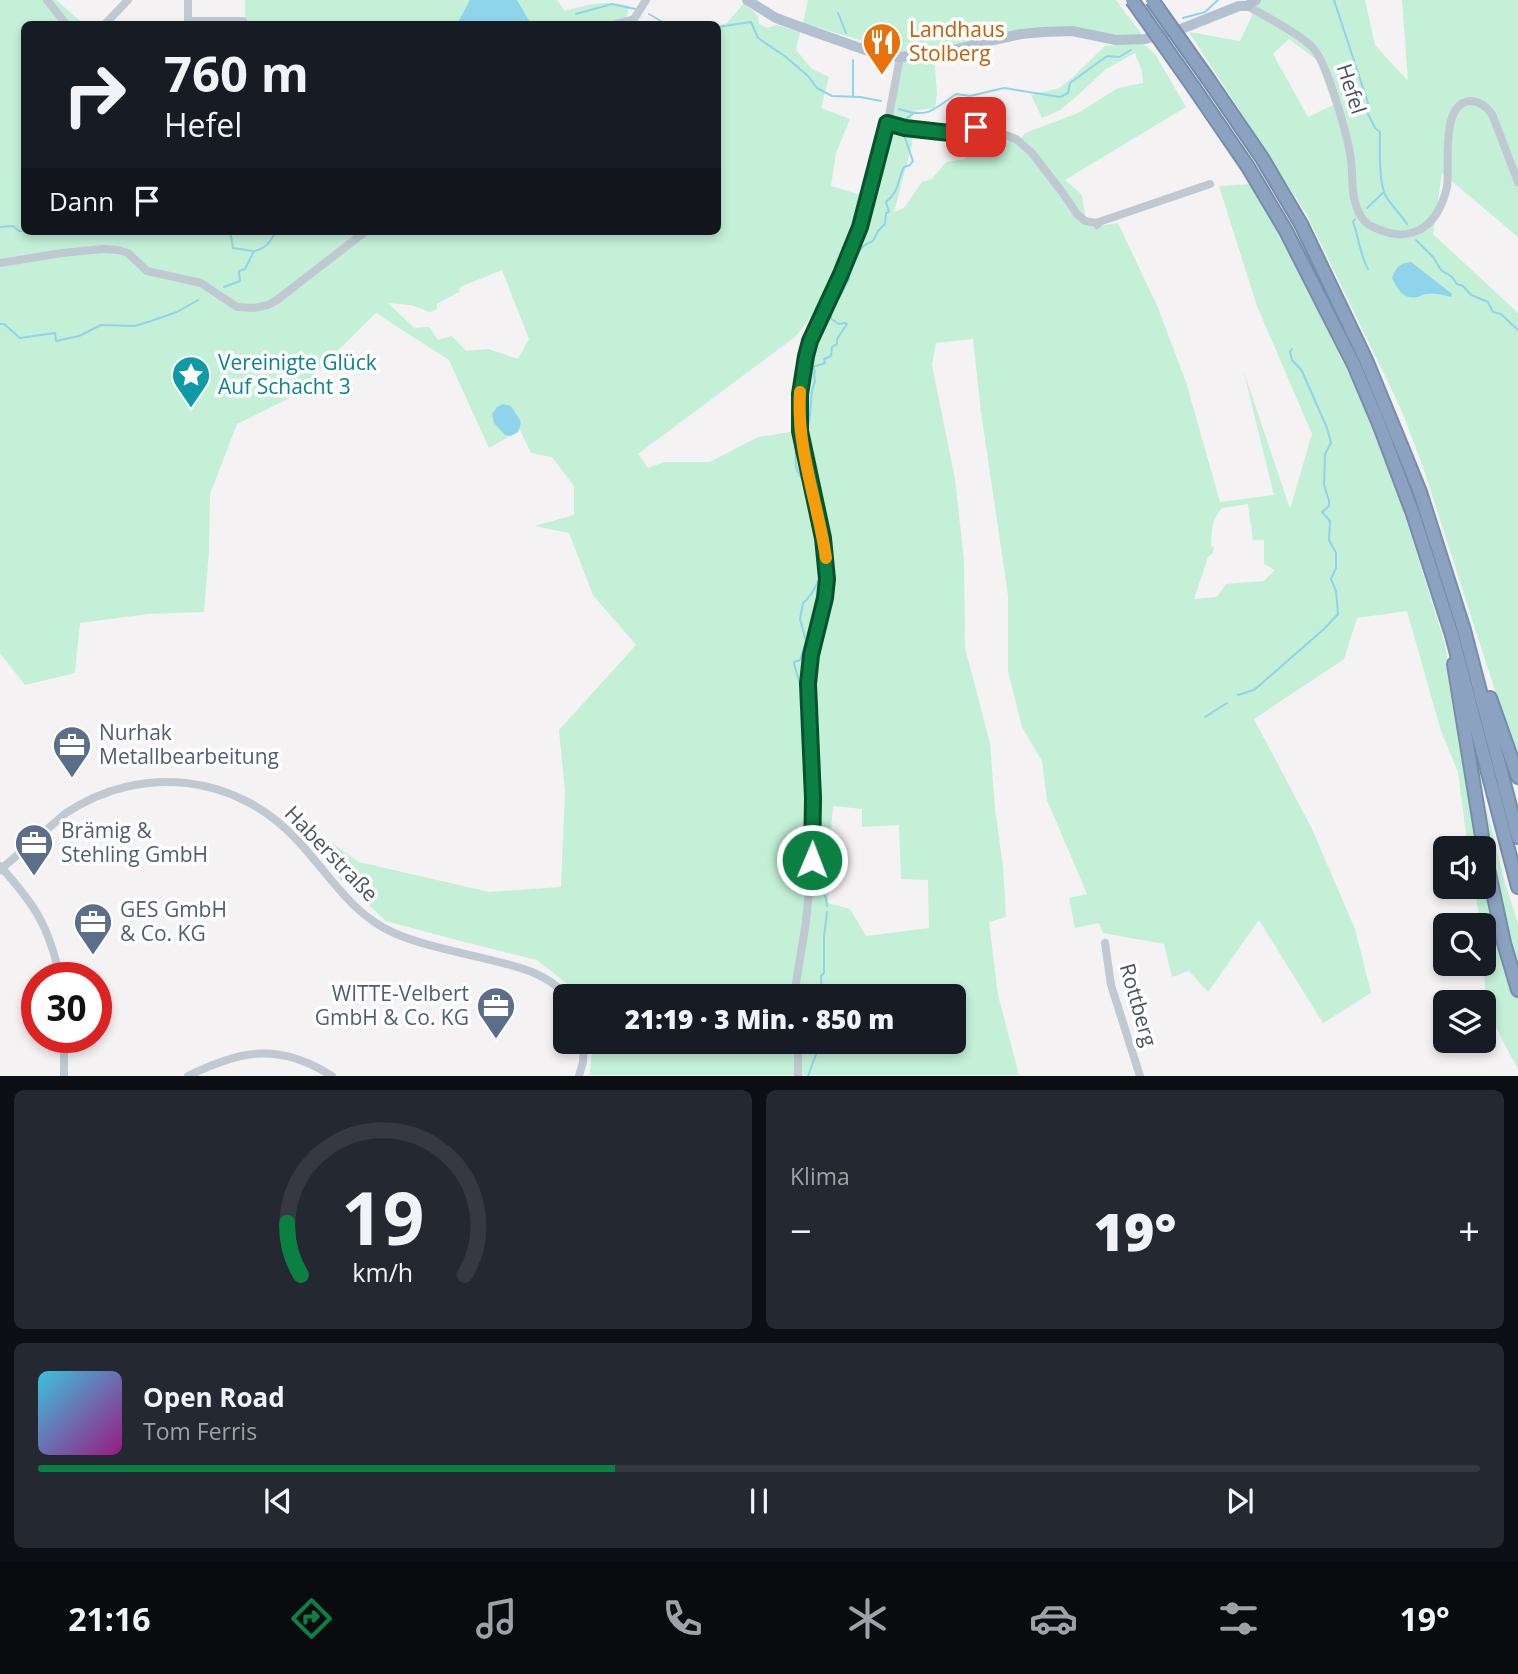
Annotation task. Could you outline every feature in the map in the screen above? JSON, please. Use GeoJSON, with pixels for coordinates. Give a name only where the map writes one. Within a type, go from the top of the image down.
{"type":"FeatureCollection","features":[{"type":"Feature","properties":{"kind":"highway"},"geometry":{"type":"LineString","coordinates":[[1132,0],[1268,198],[1354,365],[1388,446],[1458,633],[1518,887]]}},
{"type":"Feature","properties":{"kind":"highway"},"geometry":{"type":"LineString","coordinates":[[1152,0],[1250,139],[1282,190],[1366,360],[1420,492],[1518,837]]}},
{"type":"Feature","properties":{"kind":"highway"},"geometry":{"type":"LineString","coordinates":[[1458,633],[1479,662],[1518,777]]}},
{"type":"Feature","properties":{"kind":"highway"},"geometry":{"type":"LineString","coordinates":[[1458,633],[1454,673],[1482,836]]}},
{"type":"Feature","properties":{"kind":"highway"},"geometry":{"type":"LineString","coordinates":[[1495,899],[1518,990]]}},
{"type":"Feature","properties":{"kind":"main road","name":"Hefel"},"geometry":{"type":"LineString","coordinates":[[747,0],[776,18],[874,53],[900,57],[938,54],[1021,34],[1043,32],[1072,31],[1116,40],[1145,40],[1251,3]]}},
{"type":"Feature","properties":{"kind":"street"},"geometry":{"type":"LineString","coordinates":[[47,0],[64,21]]}},
{"type":"Feature","properties":{"kind":"street"},"geometry":{"type":"LineString","coordinates":[[108,21],[128,0]]}},
{"type":"Feature","properties":{"kind":"street"},"geometry":{"type":"LineString","coordinates":[[188,0],[188,21]]}},
{"type":"Feature","properties":{"kind":"street"},"geometry":{"type":"LineString","coordinates":[[627,21],[634,19],[646,0]]}},
{"type":"Feature","properties":{"kind":"street","name":"Hefel"},"geometry":{"type":"LineString","coordinates":[[1251,3],[1306,41],[1321,60],[1351,157],[1354,200],[1363,221],[1368,225],[1391,234],[1405,234],[1413,233],[1433,219],[1446,188],[1452,116],[1465,102],[1479,102],[1492,114],[1518,182]]}},
{"type":"Feature","properties":{"kind":"street"},"geometry":{"type":"LineString","coordinates":[[796,984],[812,860],[813,798],[808,676],[827,579],[823,538],[800,431],[800,394],[810,341],[860,227],[890,111],[900,57]]}},
{"type":"Feature","properties":{"kind":"street"},"geometry":{"type":"LineString","coordinates":[[887,123],[905,128],[950,133],[976,127],[990,129],[1016,139],[1032,153],[1077,214],[1085,221],[1096,224],[1210,184]]}},
{"type":"Feature","properties":{"kind":"street"},"geometry":{"type":"LineString","coordinates":[[0,263],[103,248],[118,250],[128,253],[147,271],[201,283],[237,307],[254,308],[277,300],[361,235]]}},
{"type":"Feature","properties":{"kind":"street","name":"Haberstraße"},"geometry":{"type":"LineString","coordinates":[[1,868],[66,813],[104,793],[151,782],[211,787],[244,799],[272,817],[296,839],[352,904],[376,924],[411,940],[530,970],[554,984]]}},
{"type":"Feature","properties":{"kind":"street"},"geometry":{"type":"LineString","coordinates":[[1,868],[40,917],[56,962]]}},
{"type":"Feature","properties":{"kind":"street","name":"Rottberg"},"geometry":{"type":"LineString","coordinates":[[1105,943],[1113,993],[1140,1076]]}},
{"type":"Feature","properties":{"kind":"street"},"geometry":{"type":"LineString","coordinates":[[62,1076],[64,1053]]}},
{"type":"Feature","properties":{"kind":"street"},"geometry":{"type":"LineString","coordinates":[[188,1076],[231,1057],[261,1053],[293,1057],[311,1063],[332,1076]]}},
{"type":"Feature","properties":{"kind":"street"},"geometry":{"type":"LineString","coordinates":[[579,1076],[583,1054]]}},
{"type":"Feature","properties":{"kind":"street"},"geometry":{"type":"LineString","coordinates":[[798,1054],[798,1076]]}},
{"type":"Feature","properties":{"kind":"green space"},"geometry":{"type":"Polygon","coordinates":[[[0,0],[56,0],[80,21],[21,21],[21,235],[721,235],[721,25],[727,23],[744,3],[758,16],[759,24],[767,28],[777,25],[800,32],[796,50],[812,69],[829,77],[821,108],[850,119],[836,153],[831,186],[871,198],[901,46],[873,44],[803,23],[808,0],[1116,0],[1145,39],[1062,31],[934,55],[937,94],[935,108],[911,111],[912,144],[894,212],[904,208],[922,182],[932,179],[946,162],[965,159],[970,151],[966,131],[985,130],[1018,143],[1025,133],[1078,113],[1118,88],[1143,83],[1142,71],[1135,53],[1106,69],[1060,110],[1042,118],[1031,95],[1059,88],[1105,46],[1142,43],[1155,54],[1186,107],[1065,180],[1082,195],[1085,215],[1092,227],[1118,223],[1158,308],[1186,382],[1220,502],[1274,495],[1243,369],[1290,509],[1312,434],[1257,306],[1219,186],[1251,184],[1303,276],[1362,403],[1403,510],[1445,644],[1480,836],[1466,836],[1458,772],[1441,731],[1407,611],[1357,618],[1344,659],[1254,719],[1312,829],[1355,929],[1371,993],[1323,1023],[1259,920],[1208,992],[1189,971],[1172,977],[1164,944],[1103,933],[1099,923],[1075,928],[1069,898],[1087,894],[1047,800],[1042,761],[1022,727],[1008,671],[1008,595],[973,339],[936,343],[932,365],[955,479],[964,560],[965,648],[990,743],[1006,917],[989,922],[998,995],[1019,1075],[589,1075],[592,1054],[966,1054],[966,984],[567,984],[537,960],[386,921],[337,876],[289,813],[359,862],[489,892],[561,887],[565,791],[559,730],[636,645],[593,595],[569,533],[535,526],[574,515],[574,486],[552,457],[531,453],[520,430],[489,448],[449,360],[376,313],[290,398],[237,424],[210,494],[204,612],[148,614],[80,623],[75,673],[25,685],[0,653],[0,0]],[[502,270],[460,287],[459,292],[437,304],[437,309],[430,312],[411,305],[388,303],[414,328],[429,327],[438,340],[452,336],[466,351],[488,349],[518,359],[529,339],[502,270]],[[811,317],[795,337],[638,454],[648,468],[664,462],[710,462],[758,437],[803,430],[801,416],[818,328],[811,317]],[[1248,504],[1222,508],[1213,526],[1213,553],[1208,557],[1194,599],[1217,597],[1226,584],[1264,581],[1275,570],[1264,564],[1264,540],[1253,540],[1248,504]],[[833,806],[828,903],[850,909],[866,936],[929,928],[928,880],[901,879],[899,825],[862,827],[862,809],[833,806]]]}},
{"type":"Feature","properties":{"kind":"green space"},"geometry":{"type":"Polygon","coordinates":[[[245,0],[557,0],[565,11],[604,3],[629,6],[626,20],[629,21],[245,21],[245,0]]]}},
{"type":"Feature","properties":{"kind":"green space"},"geometry":{"type":"Polygon","coordinates":[[[1248,0],[1365,0],[1375,45],[1408,81],[1402,0],[1518,0],[1518,237],[1442,173],[1433,234],[1518,313],[1518,755],[1423,467],[1401,409],[1307,215],[1189,32],[1240,41],[1252,16],[1248,0]],[[1289,39],[1273,54],[1308,117],[1333,105],[1317,60],[1289,39]]]}},
{"type":"Feature","properties":{"kind":"green space"},"geometry":{"type":"Polygon","coordinates":[[[1478,774],[1493,836],[1487,836],[1478,774]]]}},
{"type":"Feature","properties":{"kind":"green space"},"geometry":{"type":"Polygon","coordinates":[[[1496,847],[1518,924],[1518,973],[1511,949],[1498,899],[1496,847]]]}},
{"type":"Feature","properties":{"kind":"green space"},"geometry":{"type":"Polygon","coordinates":[[[1476,899],[1493,899],[1518,995],[1518,1068],[1496,1025],[1496,990],[1485,989],[1485,976],[1496,976],[1496,913],[1479,913],[1476,899]]]}},
{"type":"Feature","properties":{"kind":"water"},"geometry":{"type":"Polygon","coordinates":[[[470,0],[517,0],[529,21],[459,21],[470,0]]]}},
{"type":"Feature","properties":{"kind":"water"},"geometry":{"type":"Polygon","coordinates":[[[1411,262],[1452,294],[1451,297],[1431,294],[1408,297],[1401,292],[1392,278],[1399,267],[1411,262]]]}},
{"type":"Feature","properties":{"kind":"water"},"geometry":{"type":"Polygon","coordinates":[[[503,404],[511,406],[521,422],[518,432],[511,436],[505,435],[494,423],[492,414],[503,404]]]}},
{"type":"Feature","properties":{"kind":"waterway"},"geometry":{"type":"LineString","coordinates":[[1183,18],[1205,12],[1218,0]]}},
{"type":"Feature","properties":{"kind":"waterway"},"geometry":{"type":"LineString","coordinates":[[1334,0],[1368,103],[1365,108],[1375,128],[1380,132],[1380,166],[1384,192],[1407,224]]}},
{"type":"Feature","properties":{"kind":"waterway"},"geometry":{"type":"LineString","coordinates":[[576,14],[612,4],[635,9]]}},
{"type":"Feature","properties":{"kind":"waterway"},"geometry":{"type":"LineString","coordinates":[[838,13],[846,33]]}},
{"type":"Feature","properties":{"kind":"waterway"},"geometry":{"type":"LineString","coordinates":[[649,14],[661,21]]}},
{"type":"Feature","properties":{"kind":"waterway"},"geometry":{"type":"LineString","coordinates":[[721,27],[751,22],[758,38],[786,57],[808,76],[817,88],[832,96],[881,101]]}},
{"type":"Feature","properties":{"kind":"waterway"},"geometry":{"type":"LineString","coordinates":[[899,109],[924,113],[956,94],[970,96],[1004,88],[1060,97],[1068,93],[1070,83],[1107,56],[1119,57],[1131,50]]}},
{"type":"Feature","properties":{"kind":"waterway"},"geometry":{"type":"LineString","coordinates":[[853,60],[853,97]]}},
{"type":"Feature","properties":{"kind":"waterway"},"geometry":{"type":"LineString","coordinates":[[905,123],[913,114]]}},
{"type":"Feature","properties":{"kind":"waterway"},"geometry":{"type":"LineString","coordinates":[[803,433],[809,422],[811,394],[815,382],[813,367],[825,363],[824,359],[831,356],[832,347],[837,344],[837,339],[847,324],[839,324],[831,319],[831,313],[849,279],[850,266],[862,248],[873,241],[885,224],[886,213],[889,212],[886,202],[896,190],[904,167],[913,161],[903,132]]}},
{"type":"Feature","properties":{"kind":"waterway"},"geometry":{"type":"LineString","coordinates":[[1367,208],[1384,192]]}},
{"type":"Feature","properties":{"kind":"waterway"},"geometry":{"type":"LineString","coordinates":[[1355,219],[1353,222],[1368,269]]}},
{"type":"Feature","properties":{"kind":"waterway"},"geometry":{"type":"LineString","coordinates":[[0,227],[13,226],[21,231]]}},
{"type":"Feature","properties":{"kind":"waterway"},"geometry":{"type":"LineString","coordinates":[[231,235],[233,248],[253,251]]}},
{"type":"Feature","properties":{"kind":"waterway"},"geometry":{"type":"LineString","coordinates":[[224,287],[240,281],[239,271],[245,269],[254,251],[268,244],[274,235]]}},
{"type":"Feature","properties":{"kind":"waterway"},"geometry":{"type":"LineString","coordinates":[[1416,240],[1433,257],[1441,270],[1471,295],[1488,302],[1493,312],[1501,314],[1518,330]]}},
{"type":"Feature","properties":{"kind":"waterway"},"geometry":{"type":"LineString","coordinates":[[0,324],[4,324],[20,338],[55,333],[56,341],[79,336],[101,325],[135,326],[177,312],[198,300]]}},
{"type":"Feature","properties":{"kind":"waterway"},"geometry":{"type":"LineString","coordinates":[[1238,695],[1254,690],[1338,614],[1336,591],[1331,579],[1336,568],[1336,553],[1329,540],[1330,521],[1322,512],[1329,506],[1324,485],[1325,454],[1331,443],[1302,371],[1292,360],[1292,349]]}},
{"type":"Feature","properties":{"kind":"waterway"},"geometry":{"type":"LineString","coordinates":[[799,436],[795,444],[796,466],[807,494],[821,567],[817,584],[803,603],[800,619],[806,641],[800,660],[794,662],[801,689],[807,762]]}},
{"type":"Feature","properties":{"kind":"waterway"},"geometry":{"type":"LineString","coordinates":[[1205,717],[1227,703]]}},
{"type":"Feature","properties":{"kind":"waterway"},"geometry":{"type":"LineString","coordinates":[[809,795],[809,807]]}},
{"type":"Feature","properties":{"kind":"waterway"},"geometry":{"type":"LineString","coordinates":[[808,837],[808,857]]}},
{"type":"Feature","properties":{"kind":"waterway"},"geometry":{"type":"LineString","coordinates":[[817,862],[827,906]]}},
{"type":"Feature","properties":{"kind":"waterway"},"geometry":{"type":"LineString","coordinates":[[821,984],[827,912]]}},
{"type":"Feature","properties":{"kind":"waterway"},"geometry":{"type":"LineString","coordinates":[[808,1076],[816,1054]]}},
{"type":"Feature","properties":{"kind":"slow traffic"},"geometry":{"type":"LineString","coordinates":[[800,392],[800,431],[826,558]]}},
{"type":"Feature","properties":{"kind":"place","name":"Landhaus Stolberg"},"geometry":{"type":"Point","coordinates":[882,76]}},
{"type":"Feature","properties":{"kind":"place","name":"Vereinigte Glück Auf Schacht 3"},"geometry":{"type":"Point","coordinates":[191,409]}},
{"type":"Feature","properties":{"kind":"place","name":"Nurhak Metallbearbeitung"},"geometry":{"type":"Point","coordinates":[72,779]}},
{"type":"Feature","properties":{"kind":"place","name":"Brämig & Stehling GmbH"},"geometry":{"type":"Point","coordinates":[34,877]}},
{"type":"Feature","properties":{"kind":"place","name":"GES GmbH & Co. KG"},"geometry":{"type":"Point","coordinates":[93,956]}},
{"type":"Feature","properties":{"kind":"place","name":"WITTE-Velbert GmbH & Co. KG"},"geometry":{"type":"Point","coordinates":[496,1040]}},
{"type":"Feature","properties":{"kind":"route"},"geometry":{"type":"LineString","coordinates":[[812,860],[813,798],[807,696],[811,655],[827,579],[823,538],[800,431],[800,394],[806,356],[815,327],[860,227],[887,123],[905,128],[950,133],[976,127]]}}]}
